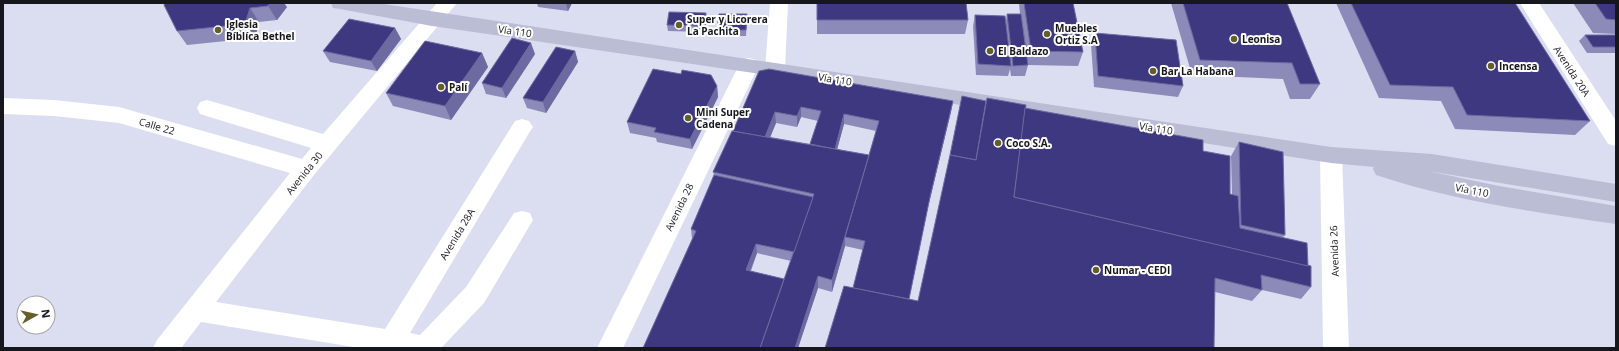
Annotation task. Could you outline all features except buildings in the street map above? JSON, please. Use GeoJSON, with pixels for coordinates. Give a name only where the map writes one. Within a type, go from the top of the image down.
{"type":"FeatureCollection","features":[{"type":"Feature","properties":{"kind":"main road","name":"Vía 110"},"geometry":{"type":"LineString","coordinates":[[340,3],[432,19],[749,65],[1331,155],[1432,163],[1616,193]]}},
{"type":"Feature","properties":{"kind":"main road","name":"Vía 110"},"geometry":{"type":"LineString","coordinates":[[1331,155],[1440,184],[1562,207],[1616,215]]}},
{"type":"Feature","properties":{"kind":"main road"},"geometry":{"type":"LineString","coordinates":[[1562,207],[1616,225]]}},
{"type":"Feature","properties":{"kind":"street","name":"Avenida 30"},"geometry":{"type":"LineString","coordinates":[[166,348],[306,169],[432,19],[448,3]]}},
{"type":"Feature","properties":{"kind":"street"},"geometry":{"type":"LineString","coordinates":[[775,69],[778,3]]}},
{"type":"Feature","properties":{"kind":"street","name":"Avenida 20A"},"geometry":{"type":"LineString","coordinates":[[1528,3],[1616,138]]}},
{"type":"Feature","properties":{"kind":"street","name":"Avenida 28"},"geometry":{"type":"LineString","coordinates":[[610,348],[749,65]]}},
{"type":"Feature","properties":{"kind":"street","name":"Calle 22"},"geometry":{"type":"LineString","coordinates":[[3,106],[54,108],[119,115],[306,169]]}},
{"type":"Feature","properties":{"kind":"street"},"geometry":{"type":"LineString","coordinates":[[207,108],[327,144]]}},
{"type":"Feature","properties":{"kind":"street","name":"Avenida 28A"},"geometry":{"type":"LineString","coordinates":[[392,341],[522,127]]}},
{"type":"Feature","properties":{"kind":"street","name":"Avenida 26"},"geometry":{"type":"LineString","coordinates":[[1331,155],[1336,348]]}},
{"type":"Feature","properties":{"kind":"street"},"geometry":{"type":"LineString","coordinates":[[196,310],[392,341],[427,348],[475,295],[522,220]]}},
{"type":"Feature","properties":{"kind":"place","name":"Super y Licorera La Pachita"},"geometry":{"type":"Point","coordinates":[679,25]}},
{"type":"Feature","properties":{"kind":"place","name":"Iglesia Bíblíca Bethel"},"geometry":{"type":"Point","coordinates":[218,30]}},
{"type":"Feature","properties":{"kind":"place","name":"Muebles Ortiz S.A"},"geometry":{"type":"Point","coordinates":[1047,34]}},
{"type":"Feature","properties":{"kind":"place","name":"Leonisa"},"geometry":{"type":"Point","coordinates":[1234,39]}},
{"type":"Feature","properties":{"kind":"place","name":"El Baldazo"},"geometry":{"type":"Point","coordinates":[990,51]}},
{"type":"Feature","properties":{"kind":"place","name":"Incensa"},"geometry":{"type":"Point","coordinates":[1491,66]}},
{"type":"Feature","properties":{"kind":"place","name":"Bar La Habana"},"geometry":{"type":"Point","coordinates":[1153,71]}},
{"type":"Feature","properties":{"kind":"place","name":"Palí"},"geometry":{"type":"Point","coordinates":[441,87]}},
{"type":"Feature","properties":{"kind":"place","name":"Mini Super Cadena"},"geometry":{"type":"Point","coordinates":[688,118]}},
{"type":"Feature","properties":{"kind":"place","name":"Coco S.A."},"geometry":{"type":"Point","coordinates":[998,143]}},
{"type":"Feature","properties":{"kind":"place","name":"Numar - CEDI"},"geometry":{"type":"Point","coordinates":[1096,270]}}]}
